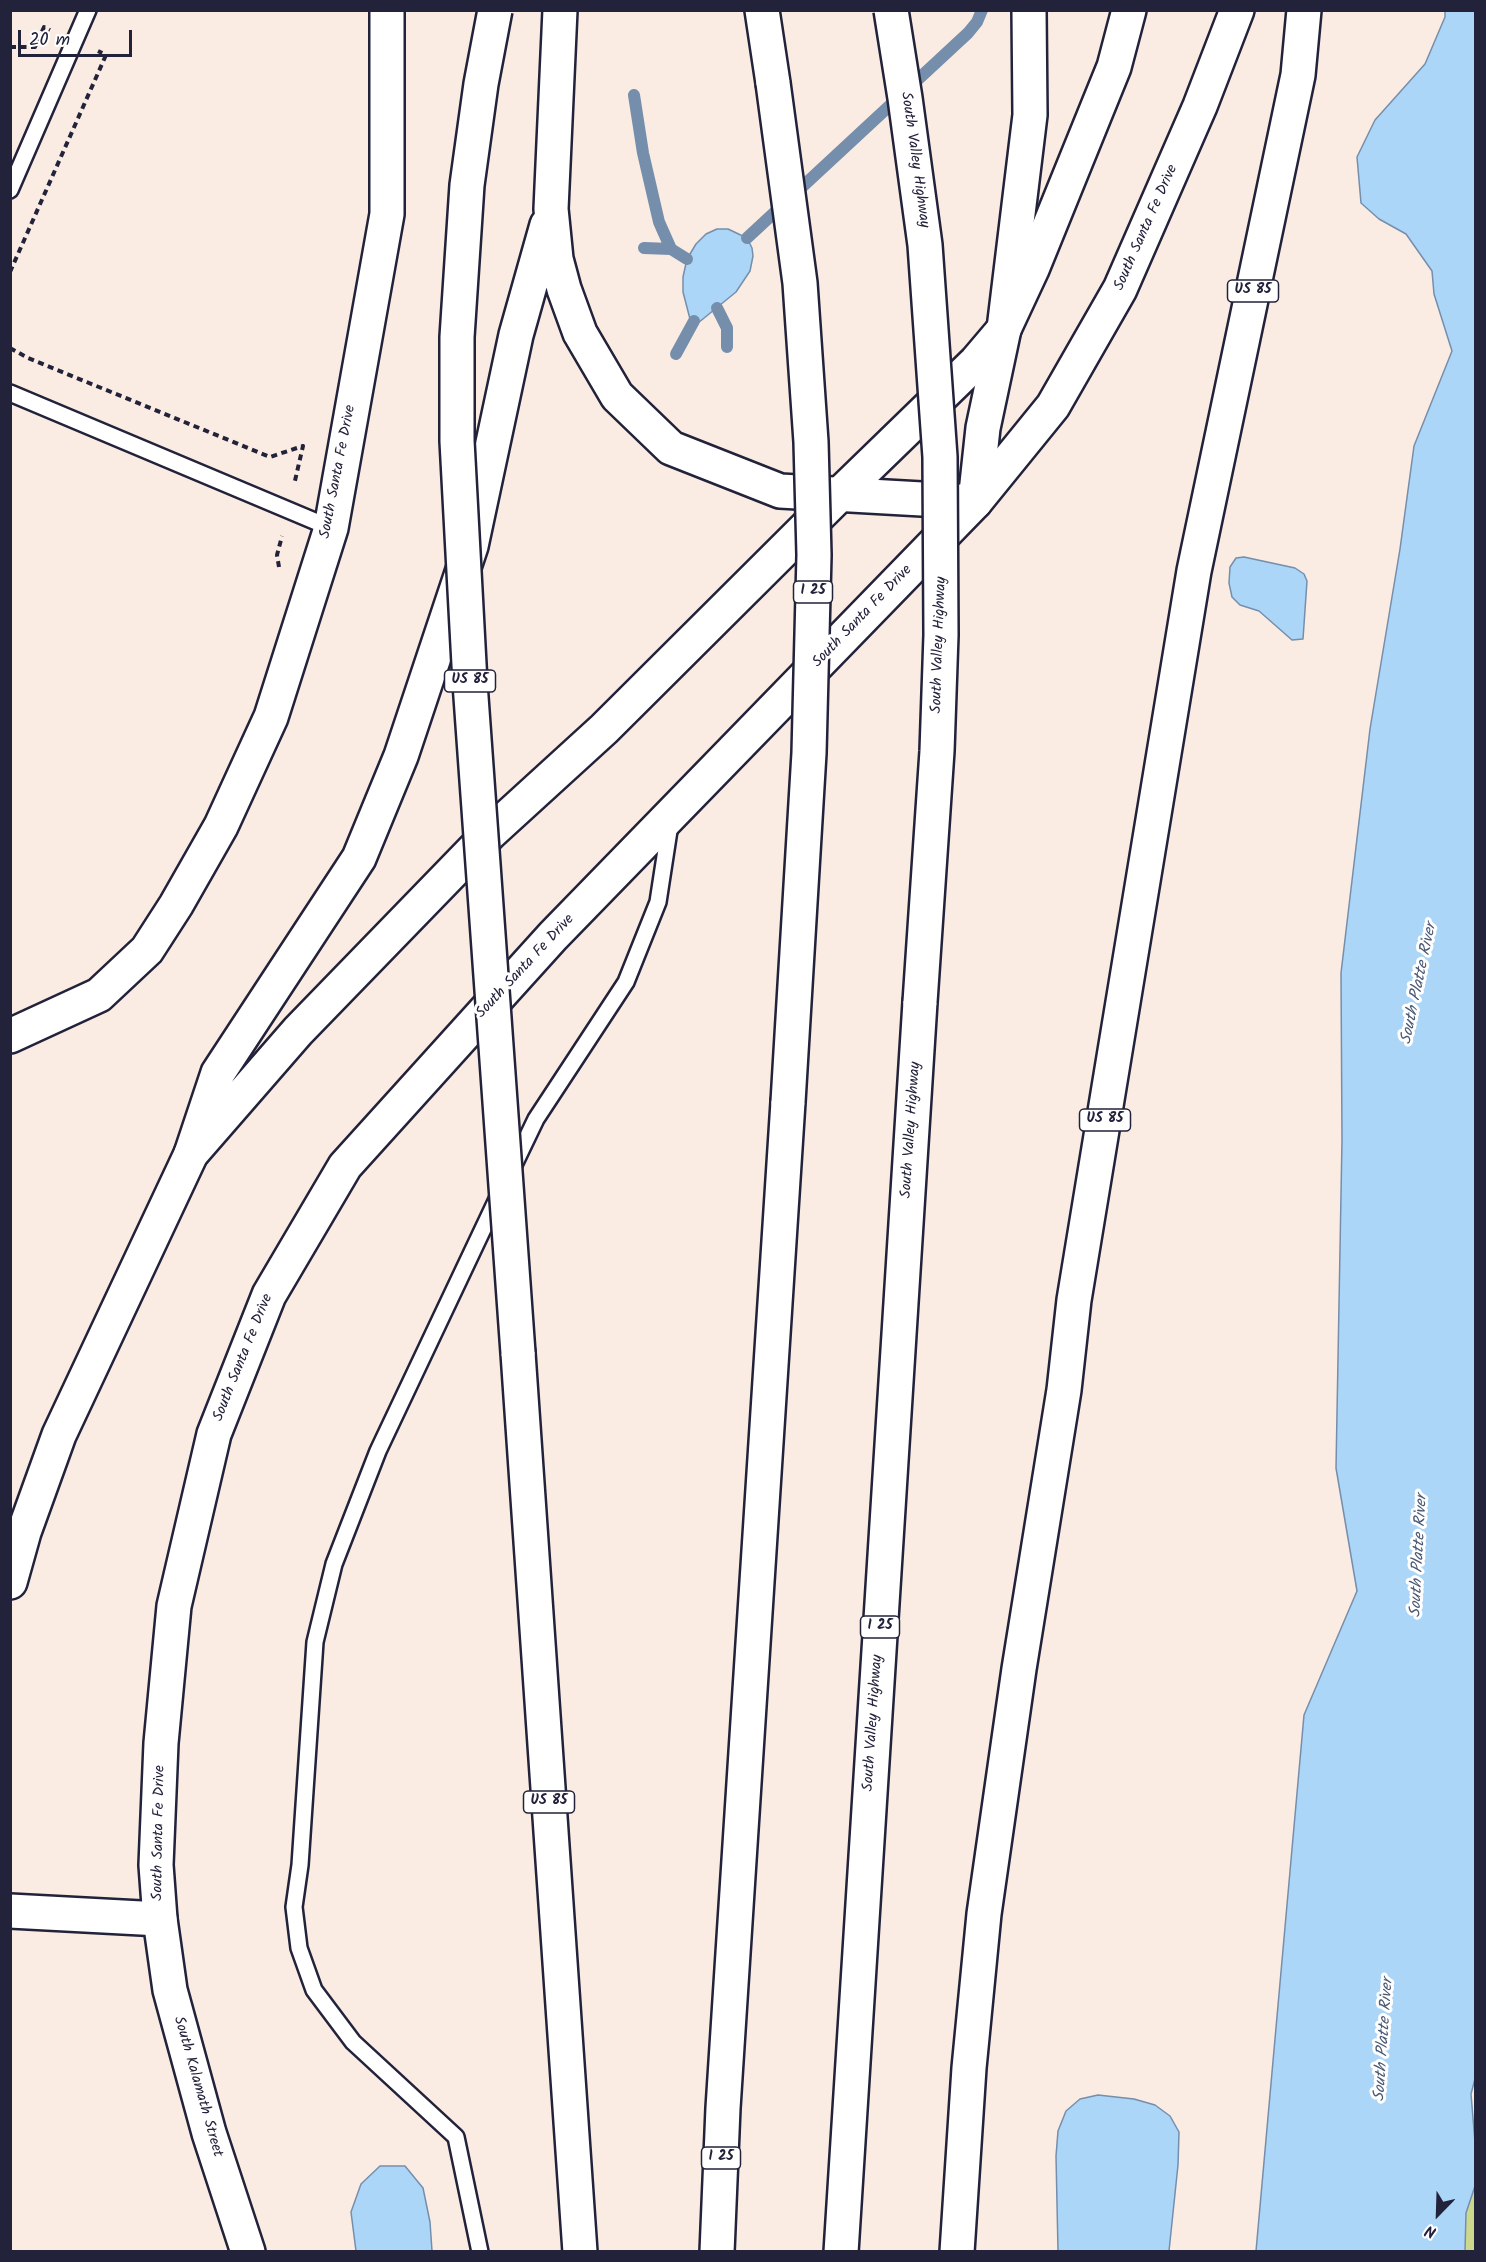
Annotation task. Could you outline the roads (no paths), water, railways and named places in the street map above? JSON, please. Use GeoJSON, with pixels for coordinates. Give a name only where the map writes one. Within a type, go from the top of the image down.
{"type":"FeatureCollection","features":[{"type":"Feature","properties":{"kind":"main road","name":"South Santa Fe Drive"},"geometry":{"type":"LineString","coordinates":[[10,1036],[99,995],[147,950],[176,905],[221,826],[271,717],[331,528],[387,214],[387,10]]}},
{"type":"Feature","properties":{"kind":"main road","name":"US 85"},"geometry":{"type":"LineString","coordinates":[[495,10],[481,84],[467,185],[457,337],[457,441],[470,683],[580,2252]]}},
{"type":"Feature","properties":{"kind":"main road"},"geometry":{"type":"LineString","coordinates":[[560,10],[551,209],[556,259],[580,333],[617,396],[672,448],[780,491],[975,502],[983,428],[1004,329],[1030,115],[1029,10]]}},
{"type":"Feature","properties":{"kind":"main road","name":"I 25"},"geometry":{"type":"LineString","coordinates":[[717,2252],[723,2108],[809,753],[814,555],[810,431],[800,283],[762,10]]}},
{"type":"Feature","properties":{"kind":"main road","name":"South Valley Highway"},"geometry":{"type":"LineString","coordinates":[[841,2252],[940,680],[942,569],[940,467],[926,255],[891,10]]}},
{"type":"Feature","properties":{"kind":"main road"},"geometry":{"type":"LineString","coordinates":[[191,1154],[298,1031],[490,833],[604,729],[976,362],[1004,329],[1032,269],[1114,67],[1129,10]]}},
{"type":"Feature","properties":{"kind":"main road","name":"South Santa Fe Drive"},"geometry":{"type":"LineString","coordinates":[[10,1911],[160,1919],[156,1865],[161,1743],[174,1606],[214,1434],[268,1295],[345,1166],[553,936],[975,502],[1053,406],[1120,289],[1200,106],[1238,10]]}},
{"type":"Feature","properties":{"kind":"main road","name":"US 85"},"geometry":{"type":"LineString","coordinates":[[957,2252],[969,2068],[984,1914],[1019,1669],[1064,1390],[1074,1300],[1194,571],[1298,75],[1304,10]]}},
{"type":"Feature","properties":{"kind":"main road"},"geometry":{"type":"LineString","coordinates":[[10,1581],[24,1532],[60,1435],[191,1154],[218,1073],[359,858],[401,756],[471,546],[516,335],[551,209]]}},
{"type":"Feature","properties":{"kind":"main road","name":"South Kalamath Street"},"geometry":{"type":"LineString","coordinates":[[160,1919],[170,1990],[209,2133],[248,2252]]}},
{"type":"Feature","properties":{"kind":"lane"},"geometry":{"type":"LineString","coordinates":[[10,190],[88,10]]}},
{"type":"Feature","properties":{"kind":"lane"},"geometry":{"type":"LineString","coordinates":[[10,393],[331,528]]}},
{"type":"Feature","properties":{"kind":"lane"},"geometry":{"type":"LineString","coordinates":[[480,2252],[456,2137],[353,2042],[314,1990],[299,1948],[294,1906],[300,1865],[315,1642],[334,1564],[383,1440],[536,1119],[626,982],[658,903],[671,815]]}},
{"type":"Feature","properties":{"kind":"water","name":"South Platte River"},"geometry":{"type":"Polygon","coordinates":[[[1445,11],[1476,11],[1476,2075],[1471,2094],[1475,2142],[1475,2186],[1466,2213],[1465,2251],[1256,2251],[1304,1715],[1357,1591],[1336,1468],[1342,1140],[1341,973],[1370,729],[1400,549],[1414,446],[1452,351],[1434,294],[1432,271],[1406,234],[1379,219],[1361,203],[1357,157],[1375,120],[1425,64],[1445,17],[1445,11]]]}},
{"type":"Feature","properties":{"kind":"water"},"geometry":{"type":"Polygon","coordinates":[[[717,229],[728,229],[747,238],[753,256],[750,271],[736,292],[698,323],[690,319],[683,292],[683,277],[687,259],[696,244],[706,234],[717,229]]]}},
{"type":"Feature","properties":{"kind":"water"},"geometry":{"type":"Polygon","coordinates":[[[1244,557],[1295,568],[1304,574],[1307,581],[1303,639],[1292,640],[1259,611],[1240,605],[1232,597],[1229,583],[1230,567],[1236,558],[1244,557]]]}},
{"type":"Feature","properties":{"kind":"water"},"geometry":{"type":"Polygon","coordinates":[[[1098,2095],[1134,2099],[1155,2105],[1170,2116],[1179,2132],[1169,2251],[1058,2251],[1056,2156],[1058,2131],[1066,2111],[1080,2099],[1098,2095]]]}},
{"type":"Feature","properties":{"kind":"water"},"geometry":{"type":"Polygon","coordinates":[[[380,2166],[405,2166],[423,2188],[430,2222],[432,2251],[356,2251],[351,2212],[361,2184],[380,2166]]]}},
{"type":"Feature","properties":{"kind":"waterway"},"geometry":{"type":"LineString","coordinates":[[747,238],[968,33],[977,22],[982,10]]}},
{"type":"Feature","properties":{"kind":"waterway"},"geometry":{"type":"LineString","coordinates":[[634,95],[643,153],[659,222],[671,249]]}},
{"type":"Feature","properties":{"kind":"waterway"},"geometry":{"type":"LineString","coordinates":[[644,248],[671,249],[687,259]]}},
{"type":"Feature","properties":{"kind":"waterway"},"geometry":{"type":"LineString","coordinates":[[717,308],[727,328],[727,347]]}},
{"type":"Feature","properties":{"kind":"waterway"},"geometry":{"type":"LineString","coordinates":[[676,354],[694,321]]}}]}
